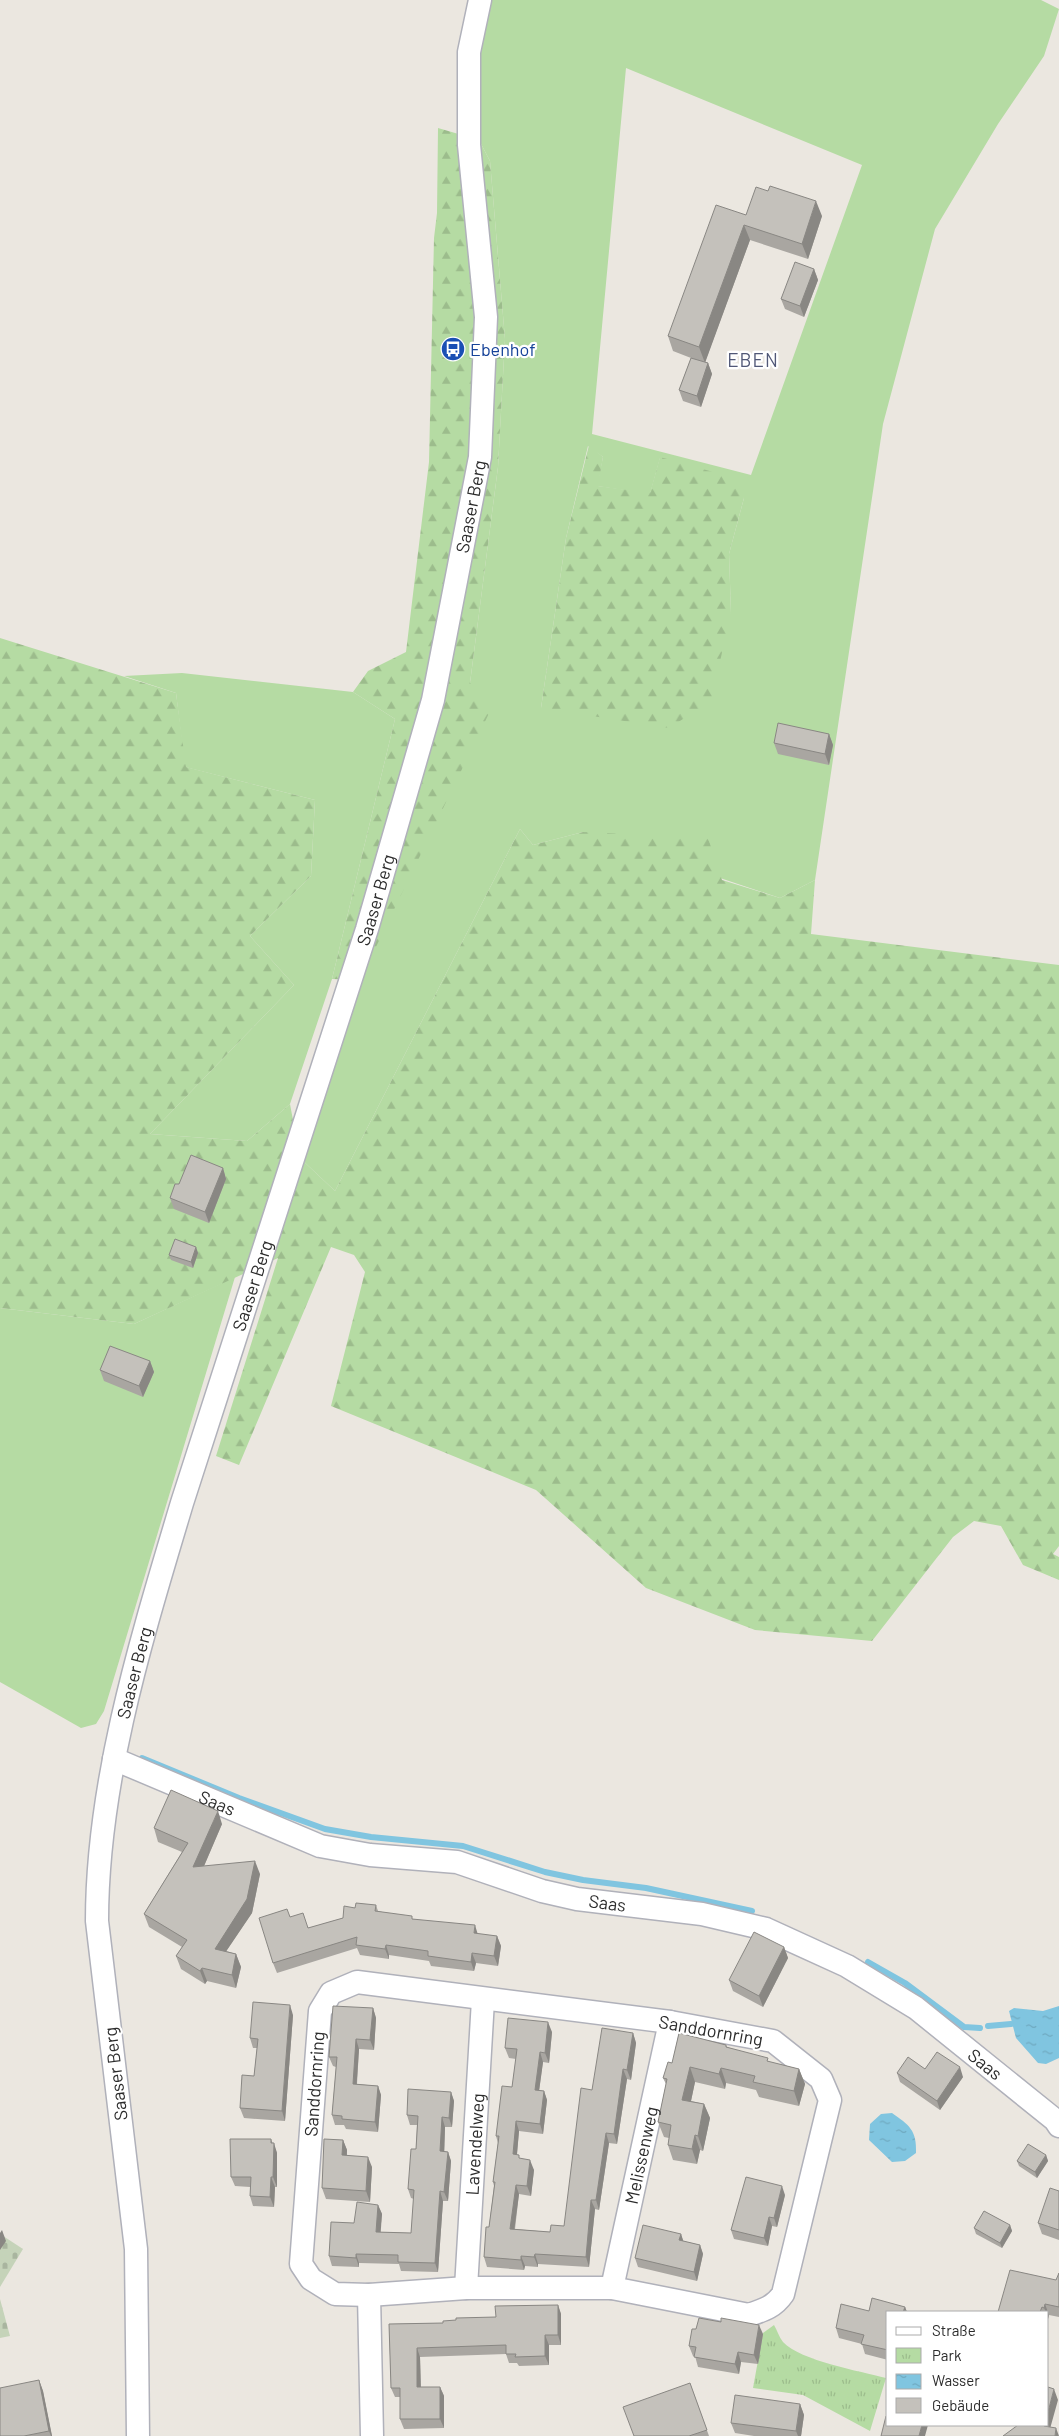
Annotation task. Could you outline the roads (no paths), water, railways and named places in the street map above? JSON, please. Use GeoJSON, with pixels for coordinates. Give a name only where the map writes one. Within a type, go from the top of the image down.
{"type":"FeatureCollection","features":[{"type":"Feature","properties":{"kind":"street","name":"Saaser Berg"},"geometry":{"type":"LineString","coordinates":[[138,2436],[136,2248],[97,1921],[97,1880],[114,1759],[154,1595],[367,929],[433,700],[480,457],[486,317],[469,145],[470,52],[480,0]]}},
{"type":"Feature","properties":{"kind":"street","name":"Saas"},"geometry":{"type":"LineString","coordinates":[[114,1759],[320,1846],[370,1855],[457,1862],[542,1891],[577,1898],[702,1914],[766,1929],[847,1966],[916,2008],[1055,2120],[1059,2126]]}},
{"type":"Feature","properties":{"kind":"street","name":"Sanddornring"},"geometry":{"type":"LineString","coordinates":[[356,1982],[483,2000],[670,2022],[773,2041],[821,2079],[830,2100],[782,2294],[769,2309],[749,2315],[612,2288],[466,2288],[370,2296],[335,2294],[311,2279],[300,2264],[320,2011],[331,1993],[356,1982]]}},
{"type":"Feature","properties":{"kind":"street","name":"Lavendelweg"},"geometry":{"type":"LineString","coordinates":[[466,2288],[483,2000]]}},
{"type":"Feature","properties":{"kind":"street","name":"Melissenweg"},"geometry":{"type":"LineString","coordinates":[[612,2288],[670,2022]]}},
{"type":"Feature","properties":{"kind":"street"},"geometry":{"type":"LineString","coordinates":[[370,2296],[372,2436]]}},
{"type":"Feature","properties":{"kind":"water"},"geometry":{"type":"Polygon","coordinates":[[[1059,2006],[1059,2058],[1046,2064],[1038,2063],[1016,2038],[1009,2011],[1014,2008],[1043,2011],[1059,2006]]]}},
{"type":"Feature","properties":{"kind":"water"},"geometry":{"type":"Polygon","coordinates":[[[892,2113],[911,2129],[915,2139],[916,2153],[905,2161],[892,2162],[869,2140],[870,2124],[881,2114],[892,2113]]]}},
{"type":"Feature","properties":{"kind":"waterway"},"geometry":{"type":"LineString","coordinates":[[142,1758],[239,1798],[325,1829],[371,1837],[463,1846],[545,1872],[583,1880],[646,1888],[752,1911]]}},
{"type":"Feature","properties":{"kind":"waterway"},"geometry":{"type":"LineString","coordinates":[[868,1962],[905,1983],[964,2027],[980,2028]]}},
{"type":"Feature","properties":{"kind":"waterway"},"geometry":{"type":"LineString","coordinates":[[988,2026],[1011,2024]]}},
{"type":"Feature","properties":{"kind":"place","name":"Ebenhof"},"geometry":{"type":"Point","coordinates":[453,349]}},
{"type":"Feature","properties":{"kind":"district","name":"EBEN"},"geometry":{"type":"Point","coordinates":[753,359]}}]}
